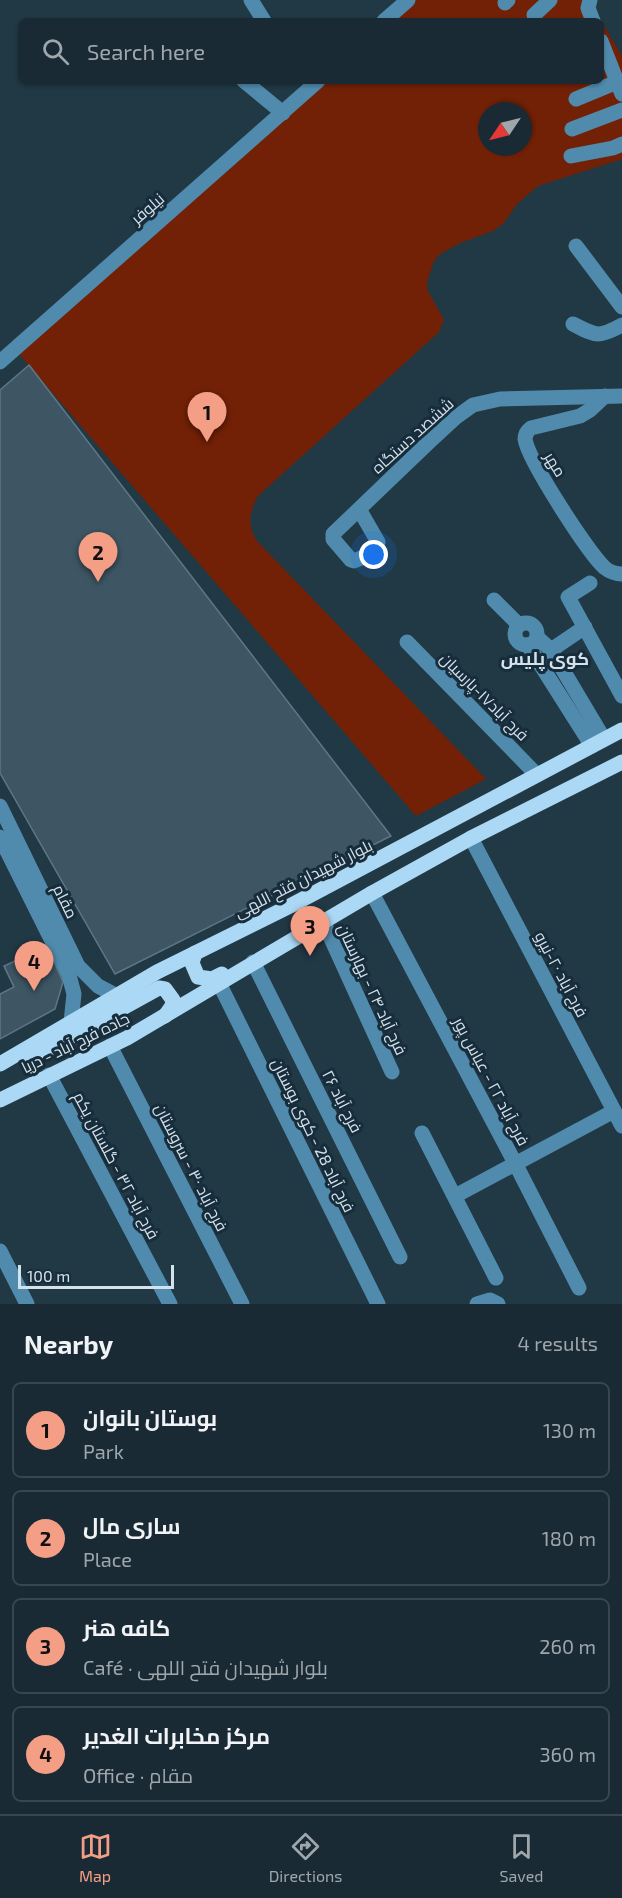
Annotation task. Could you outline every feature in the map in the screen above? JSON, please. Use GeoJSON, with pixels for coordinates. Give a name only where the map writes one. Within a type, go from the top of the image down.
{"type":"FeatureCollection","features":[{"type":"Feature","properties":{"kind":"main road","name":"بلوار شهیدان فتح اللهی"},"geometry":{"type":"LineString","coordinates":[[2,1064],[157,972],[290,906],[622,730]]}},
{"type":"Feature","properties":{"kind":"main road"},"geometry":{"type":"LineString","coordinates":[[165,1016],[372,893],[471,838],[622,762]]}},
{"type":"Feature","properties":{"kind":"main road"},"geometry":{"type":"LineString","coordinates":[[195,953],[192,963],[198,977],[212,980],[274,945],[287,942]]}},
{"type":"Feature","properties":{"kind":"main road"},"geometry":{"type":"LineString","coordinates":[[2,1064],[48,1049],[159,988],[165,989],[172,1000],[172,1006],[165,1016]]}},
{"type":"Feature","properties":{"kind":"main road","name":"جاده فرح آباد - دریا"},"geometry":{"type":"LineString","coordinates":[[0,1100],[165,1016]]}},
{"type":"Feature","properties":{"kind":"street"},"geometry":{"type":"LineString","coordinates":[[250,0],[262,18]]}},
{"type":"Feature","properties":{"kind":"street"},"geometry":{"type":"LineString","coordinates":[[387,18],[408,0]]}},
{"type":"Feature","properties":{"kind":"street"},"geometry":{"type":"LineString","coordinates":[[534,15],[550,0]]}},
{"type":"Feature","properties":{"kind":"street"},"geometry":{"type":"LineString","coordinates":[[590,0],[588,8],[592,18]]}},
{"type":"Feature","properties":{"kind":"street"},"geometry":{"type":"LineString","coordinates":[[576,99],[620,88],[605,62]]}},
{"type":"Feature","properties":{"kind":"street"},"geometry":{"type":"LineString","coordinates":[[248,84],[283,112]]}},
{"type":"Feature","properties":{"kind":"street","name":"نیلوفر"},"geometry":{"type":"LineString","coordinates":[[0,362],[283,112],[310,84]]}},
{"type":"Feature","properties":{"kind":"street"},"geometry":{"type":"LineString","coordinates":[[572,129],[622,110]]}},
{"type":"Feature","properties":{"kind":"street"},"geometry":{"type":"LineString","coordinates":[[571,156],[613,148],[622,144]]}},
{"type":"Feature","properties":{"kind":"street"},"geometry":{"type":"LineString","coordinates":[[576,246],[622,307]]}},
{"type":"Feature","properties":{"kind":"street"},"geometry":{"type":"LineString","coordinates":[[573,324],[594,335],[601,335],[622,325]]}},
{"type":"Feature","properties":{"kind":"street","name":"مهر"},"geometry":{"type":"LineString","coordinates":[[605,396],[586,413],[531,428],[526,432],[525,438],[530,456],[586,544],[604,567],[611,572],[622,574]]}},
{"type":"Feature","properties":{"kind":"street","name":"ششصد دستگاه"},"geometry":{"type":"LineString","coordinates":[[358,509],[455,418],[473,405],[500,399],[622,396]]}},
{"type":"Feature","properties":{"kind":"street"},"geometry":{"type":"LineString","coordinates":[[590,583],[568,597],[622,696]]}},
{"type":"Feature","properties":{"kind":"street"},"geometry":{"type":"LineString","coordinates":[[494,600],[519,625],[516,635],[518,641],[524,645],[532,641]]}},
{"type":"Feature","properties":{"kind":"street"},"geometry":{"type":"LineString","coordinates":[[551,650],[585,627]]}},
{"type":"Feature","properties":{"kind":"street"},"geometry":{"type":"LineString","coordinates":[[532,641],[551,650],[598,742]]}},
{"type":"Feature","properties":{"kind":"street"},"geometry":{"type":"LineString","coordinates":[[532,641],[598,742]]}},
{"type":"Feature","properties":{"kind":"street","name":"فرح آباد۱۷-پارسیان"},"geometry":{"type":"LineString","coordinates":[[406,642],[537,775]]}},
{"type":"Feature","properties":{"kind":"street","name":"مقام"},"geometry":{"type":"LineString","coordinates":[[0,806],[78,966],[98,986],[117,996]]}},
{"type":"Feature","properties":{"kind":"street","name":"مقام"},"geometry":{"type":"LineString","coordinates":[[0,837],[69,975],[74,994],[71,1022]]}},
{"type":"Feature","properties":{"kind":"street","name":"فرح آباد ۲۰-نیرو"},"geometry":{"type":"LineString","coordinates":[[471,838],[615,1104],[622,1126]]}},
{"type":"Feature","properties":{"kind":"street","name":"فرح آباد ۲۲ - عباس پور"},"geometry":{"type":"LineString","coordinates":[[372,893],[579,1288]]}},
{"type":"Feature","properties":{"kind":"street","name":"فرح آباد ۲۴ - بهارستان"},"geometry":{"type":"LineString","coordinates":[[323,921],[392,1072]]}},
{"type":"Feature","properties":{"kind":"street","name":"فرح آباد ۲۶"},"geometry":{"type":"LineString","coordinates":[[253,962],[400,1257]]}},
{"type":"Feature","properties":{"kind":"street","name":"فرح آباد 28 - کوی بوستان"},"geometry":{"type":"LineString","coordinates":[[219,983],[378,1304]]}},
{"type":"Feature","properties":{"kind":"street","name":"فرح آباد ۳۰ - سروستان"},"geometry":{"type":"LineString","coordinates":[[110,1046],[242,1304]]}},
{"type":"Feature","properties":{"kind":"street","name":"فرح آباد ۳۲ - گلستان یکم"},"geometry":{"type":"LineString","coordinates":[[49,1075],[170,1304]]}},
{"type":"Feature","properties":{"kind":"street"},"geometry":{"type":"LineString","coordinates":[[455,1197],[615,1104]]}},
{"type":"Feature","properties":{"kind":"street"},"geometry":{"type":"LineString","coordinates":[[422,1133],[496,1278]]}},
{"type":"Feature","properties":{"kind":"street"},"geometry":{"type":"LineString","coordinates":[[0,1251],[27,1304]]}},
{"type":"Feature","properties":{"kind":"street"},"geometry":{"type":"LineString","coordinates":[[477,1304],[490,1300],[498,1304]]}},
{"type":"Feature","properties":{"kind":"shaded area"},"geometry":{"type":"Polygon","coordinates":[[[412,0],[597,0],[596,9],[600,18],[392,18],[412,0]]]}},
{"type":"Feature","properties":{"kind":"shaded area"},"geometry":{"type":"Polygon","coordinates":[[[604,25],[622,56],[622,159],[538,186],[517,204],[504,223],[493,231],[460,243],[440,254],[434,261],[427,289],[444,320],[439,332],[258,496],[251,513],[252,530],[257,541],[486,779],[416,816],[19,354],[319,84],[604,84],[604,25]]]}},
{"type":"Feature","properties":{"kind":"building"},"geometry":{"type":"Polygon","coordinates":[[[29,365],[391,836],[115,974],[0,773],[0,390],[29,365]]]}},
{"type":"Feature","properties":{"kind":"building"},"geometry":{"type":"Polygon","coordinates":[[[47,946],[63,982],[55,1009],[0,1039],[0,994],[14,987],[4,966],[47,946]]]}},
{"type":"Feature","properties":{"kind":"place","name":"بوستان بانوان"},"geometry":{"type":"Point","coordinates":[207,442]}},
{"type":"Feature","properties":{"kind":"place","name":"ساری مال"},"geometry":{"type":"Point","coordinates":[98,582]}},
{"type":"Feature","properties":{"kind":"place","name":"کافه هنر"},"geometry":{"type":"Point","coordinates":[310,956]}},
{"type":"Feature","properties":{"kind":"place","name":"مرکز مخابرات الغدیر"},"geometry":{"type":"Point","coordinates":[34,991]}},
{"type":"Feature","properties":{"kind":"district","name":"کوی پلیس"},"geometry":{"type":"Point","coordinates":[545,658]}}]}
